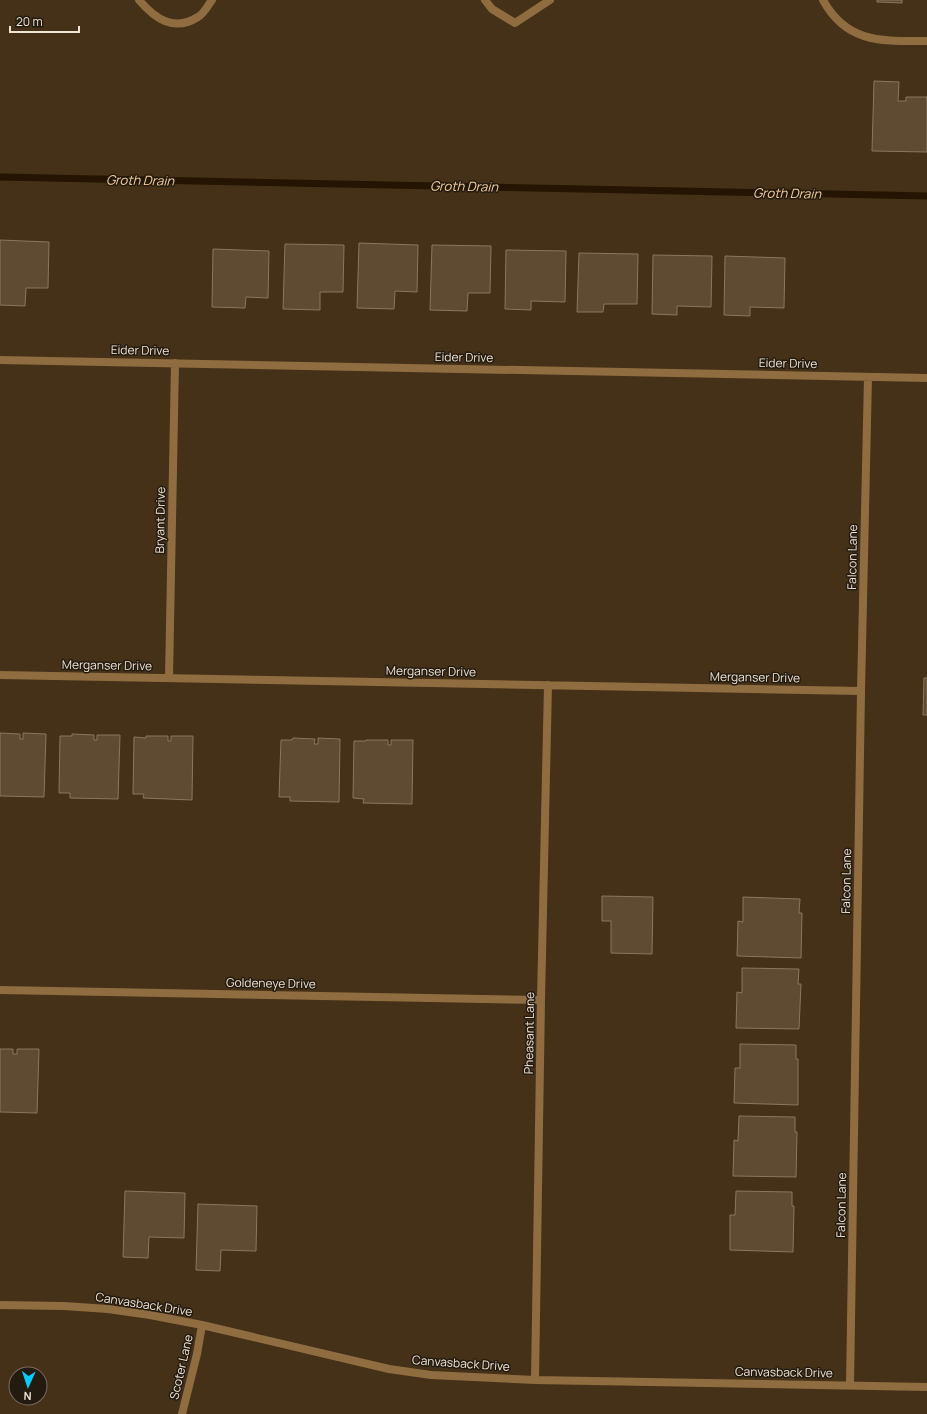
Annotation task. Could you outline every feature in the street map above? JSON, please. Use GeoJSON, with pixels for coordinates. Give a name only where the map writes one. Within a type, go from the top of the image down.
{"type":"FeatureCollection","features":[{"type":"Feature","properties":{"kind":"street"},"geometry":{"type":"LineString","coordinates":[[139,0],[148,11],[164,22],[182,24],[199,16],[212,0]]}},
{"type":"Feature","properties":{"kind":"street"},"geometry":{"type":"LineString","coordinates":[[485,0],[492,9],[515,23],[550,0]]}},
{"type":"Feature","properties":{"kind":"street"},"geometry":{"type":"LineString","coordinates":[[823,0],[830,12],[856,34],[874,39],[891,41],[927,42]]}},
{"type":"Feature","properties":{"kind":"street","name":"Eider Drive"},"geometry":{"type":"LineString","coordinates":[[0,360],[927,378]]}},
{"type":"Feature","properties":{"kind":"street","name":"Bryant Drive"},"geometry":{"type":"LineString","coordinates":[[169,678],[175,363]]}},
{"type":"Feature","properties":{"kind":"street","name":"Falcon Lane"},"geometry":{"type":"LineString","coordinates":[[850,1385],[861,691],[868,377]]}},
{"type":"Feature","properties":{"kind":"street","name":"Merganser Drive"},"geometry":{"type":"LineString","coordinates":[[0,675],[861,691]]}},
{"type":"Feature","properties":{"kind":"street","name":"Pheasant Lane"},"geometry":{"type":"LineString","coordinates":[[535,1380],[548,685]]}},
{"type":"Feature","properties":{"kind":"street","name":"Goldeneye Drive"},"geometry":{"type":"LineString","coordinates":[[0,990],[541,1000]]}},
{"type":"Feature","properties":{"kind":"street","name":"Canvasback Drive"},"geometry":{"type":"LineString","coordinates":[[0,1305],[64,1306],[108,1309],[150,1315],[389,1369],[431,1375],[535,1380],[927,1386]]}},
{"type":"Feature","properties":{"kind":"street","name":"Scoter Lane"},"geometry":{"type":"LineString","coordinates":[[182,1414],[197,1354],[202,1326]]}},
{"type":"Feature","properties":{"kind":"building"},"geometry":{"type":"Polygon","coordinates":[[[877,0],[902,0],[902,3],[877,2],[877,0]]]}},
{"type":"Feature","properties":{"kind":"building"},"geometry":{"type":"Polygon","coordinates":[[[874,81],[899,82],[898,101],[906,101],[906,97],[927,97],[927,152],[872,151],[874,81]]]}},
{"type":"Feature","properties":{"kind":"building"},"geometry":{"type":"Polygon","coordinates":[[[0,240],[49,242],[48,288],[26,288],[25,306],[0,305],[0,240]]]}},
{"type":"Feature","properties":{"kind":"building"},"geometry":{"type":"Polygon","coordinates":[[[359,243],[418,245],[417,292],[395,291],[394,309],[357,308],[359,243]]]}},
{"type":"Feature","properties":{"kind":"building"},"geometry":{"type":"Polygon","coordinates":[[[285,244],[344,245],[343,292],[320,292],[320,310],[283,309],[285,244]]]}},
{"type":"Feature","properties":{"kind":"building"},"geometry":{"type":"Polygon","coordinates":[[[432,245],[491,246],[490,293],[468,293],[467,311],[430,310],[432,245]]]}},
{"type":"Feature","properties":{"kind":"building"},"geometry":{"type":"Polygon","coordinates":[[[213,249],[269,251],[268,298],[246,297],[245,308],[212,307],[213,249]]]}},
{"type":"Feature","properties":{"kind":"building"},"geometry":{"type":"Polygon","coordinates":[[[506,250],[566,251],[565,302],[531,301],[531,310],[505,309],[506,250]]]}},
{"type":"Feature","properties":{"kind":"building"},"geometry":{"type":"Polygon","coordinates":[[[579,253],[638,254],[637,304],[604,304],[603,312],[577,312],[579,253]]]}},
{"type":"Feature","properties":{"kind":"building"},"geometry":{"type":"Polygon","coordinates":[[[653,255],[712,256],[711,307],[677,306],[677,315],[652,314],[653,255]]]}},
{"type":"Feature","properties":{"kind":"building"},"geometry":{"type":"Polygon","coordinates":[[[725,256],[785,258],[784,308],[750,307],[750,316],[724,315],[725,256]]]}},
{"type":"Feature","properties":{"kind":"building"},"geometry":{"type":"Polygon","coordinates":[[[924,678],[927,678],[927,715],[923,715],[924,678]]]}},
{"type":"Feature","properties":{"kind":"building"},"geometry":{"type":"Polygon","coordinates":[[[0,733],[20,734],[20,739],[23,739],[23,733],[46,734],[44,797],[0,796],[0,733]]]}},
{"type":"Feature","properties":{"kind":"building"},"geometry":{"type":"Polygon","coordinates":[[[72,734],[94,735],[94,740],[97,740],[97,735],[120,735],[118,799],[70,798],[70,793],[59,793],[60,736],[72,736],[72,734]]]}},
{"type":"Feature","properties":{"kind":"building"},"geometry":{"type":"Polygon","coordinates":[[[146,736],[168,736],[168,741],[171,741],[171,736],[193,736],[192,800],[143,798],[144,794],[133,794],[134,737],[146,738],[146,736]]]}},
{"type":"Feature","properties":{"kind":"building"},"geometry":{"type":"Polygon","coordinates":[[[293,738],[315,739],[314,744],[318,744],[318,738],[340,739],[339,802],[290,801],[290,797],[279,797],[281,740],[292,740],[293,738]]]}},
{"type":"Feature","properties":{"kind":"building"},"geometry":{"type":"Polygon","coordinates":[[[388,740],[388,745],[391,745],[391,740],[413,740],[412,804],[363,803],[364,799],[353,798],[354,741],[388,740]]]}},
{"type":"Feature","properties":{"kind":"building"},"geometry":{"type":"Polygon","coordinates":[[[602,896],[653,897],[652,954],[611,953],[611,921],[602,921],[602,896]]]}},
{"type":"Feature","properties":{"kind":"building"},"geometry":{"type":"Polygon","coordinates":[[[743,897],[800,899],[799,913],[802,913],[801,958],[737,956],[738,921],[743,922],[743,897]]]}},
{"type":"Feature","properties":{"kind":"building"},"geometry":{"type":"Polygon","coordinates":[[[742,968],[799,969],[798,984],[801,984],[799,1029],[736,1028],[737,992],[742,993],[742,968]]]}},
{"type":"Feature","properties":{"kind":"building"},"geometry":{"type":"Polygon","coordinates":[[[740,1044],[796,1045],[796,1059],[798,1059],[798,1105],[734,1103],[735,1068],[740,1068],[740,1044]]]}},
{"type":"Feature","properties":{"kind":"building"},"geometry":{"type":"Polygon","coordinates":[[[0,1049],[13,1049],[13,1054],[17,1054],[17,1049],[39,1049],[37,1113],[0,1112],[0,1049]]]}},
{"type":"Feature","properties":{"kind":"building"},"geometry":{"type":"Polygon","coordinates":[[[739,1116],[795,1117],[795,1132],[797,1132],[796,1177],[733,1176],[734,1140],[738,1141],[739,1116]]]}},
{"type":"Feature","properties":{"kind":"building"},"geometry":{"type":"Polygon","coordinates":[[[125,1191],[185,1193],[184,1238],[149,1237],[148,1258],[123,1257],[125,1191]]]}},
{"type":"Feature","properties":{"kind":"building"},"geometry":{"type":"Polygon","coordinates":[[[736,1191],[792,1192],[792,1206],[794,1206],[793,1252],[730,1250],[730,1215],[735,1215],[736,1191]]]}},
{"type":"Feature","properties":{"kind":"building"},"geometry":{"type":"Polygon","coordinates":[[[198,1204],[257,1206],[256,1251],[221,1250],[220,1271],[196,1270],[198,1204]]]}},
{"type":"Feature","properties":{"kind":"waterway","name":"Groth Drain"},"geometry":{"type":"LineString","coordinates":[[0,177],[927,196]]}}]}
